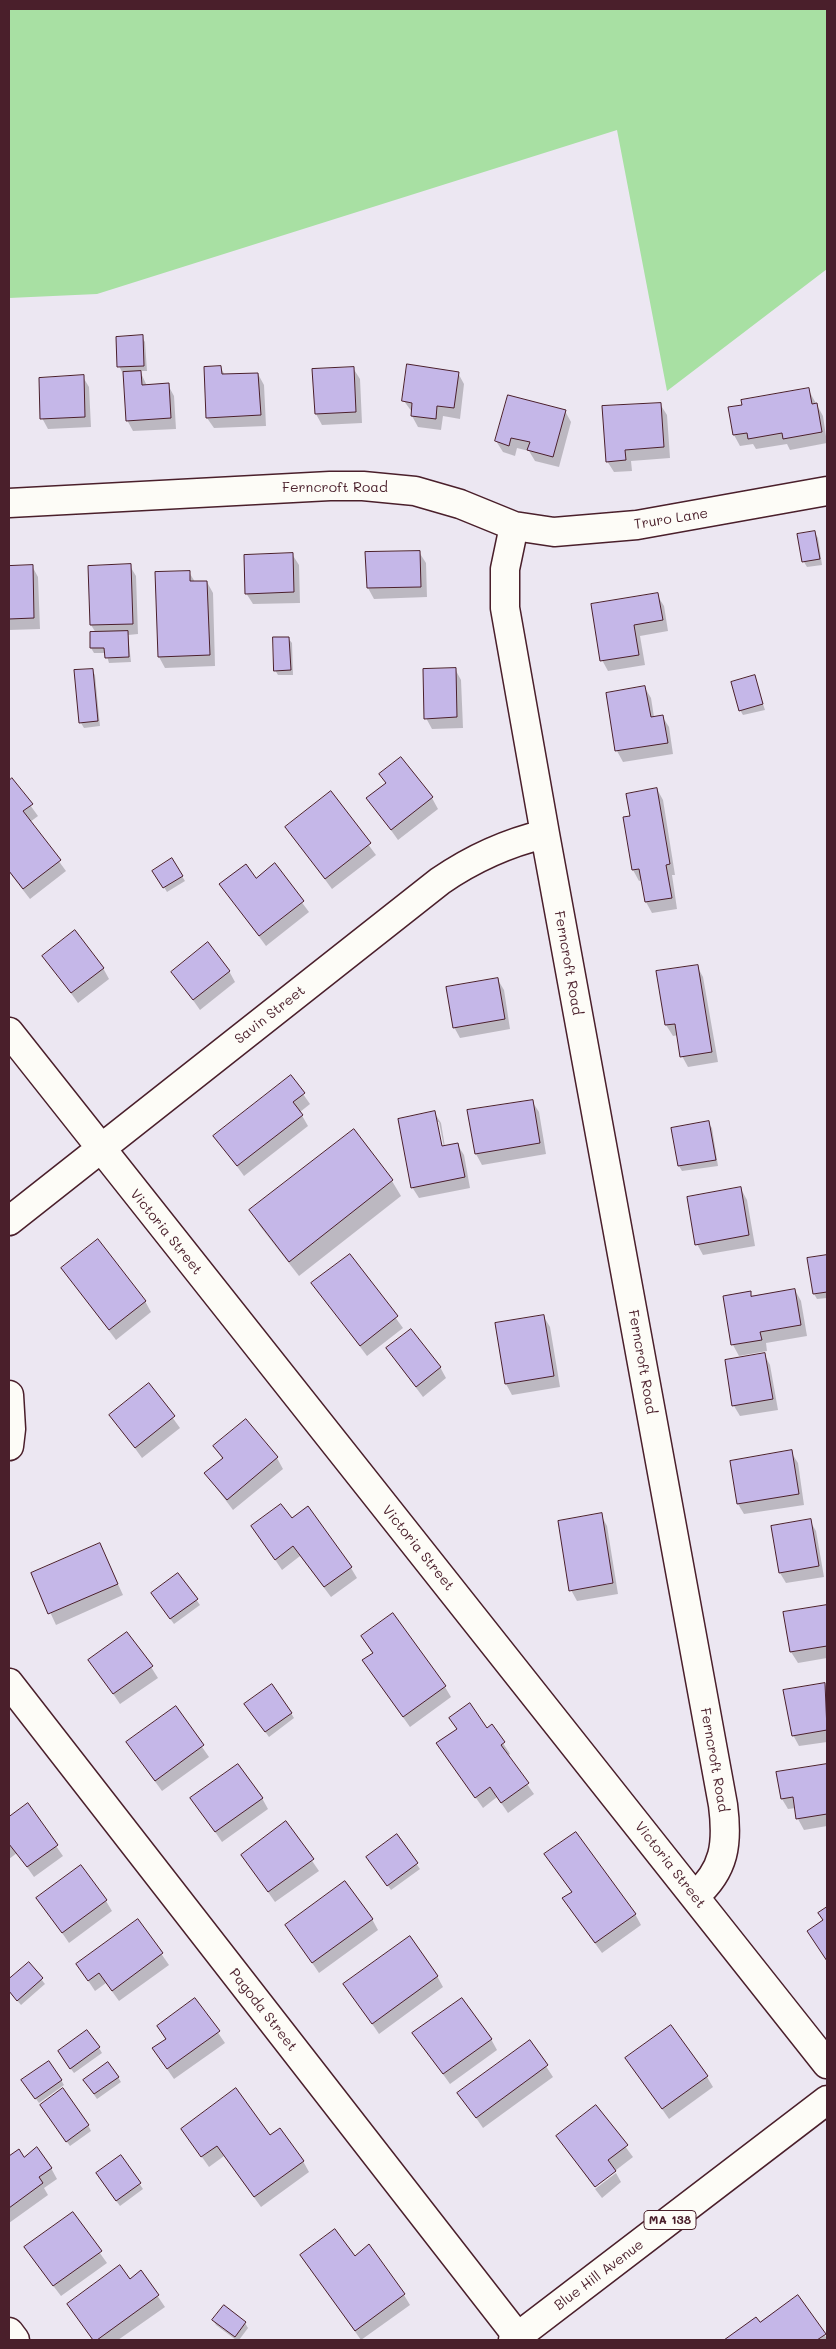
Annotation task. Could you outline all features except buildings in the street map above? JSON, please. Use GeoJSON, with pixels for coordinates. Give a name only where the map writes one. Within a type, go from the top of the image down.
{"type":"FeatureCollection","features":[{"type":"Feature","properties":{"kind":"main road","name":"Ferncroft Road"},"geometry":{"type":"LineString","coordinates":[[9,503],[330,486],[363,486],[392,488],[436,496],[514,526],[505,569],[505,608],[544,834],[723,1805],[725,1841],[722,1858],[716,1874],[695,1896]]}},
{"type":"Feature","properties":{"kind":"main road","name":"Truro Lane"},"geometry":{"type":"LineString","coordinates":[[514,526],[554,532],[603,529],[688,517],[827,491]]}},
{"type":"Feature","properties":{"kind":"main road","name":"Savin Street"},"geometry":{"type":"LineString","coordinates":[[9,1221],[440,881],[457,869],[498,849],[519,840],[544,834]]}},
{"type":"Feature","properties":{"kind":"main road","name":"Victoria Street"},"geometry":{"type":"LineString","coordinates":[[9,1032],[827,2064]]}},
{"type":"Feature","properties":{"kind":"main road"},"geometry":{"type":"LineString","coordinates":[[9,1395],[9,1446]]}},
{"type":"Feature","properties":{"kind":"main road","name":"Pagoda Street"},"geometry":{"type":"LineString","coordinates":[[9,1683],[516,2338]]}},
{"type":"Feature","properties":{"kind":"main road","name":"Blue Hill Avenue"},"geometry":{"type":"LineString","coordinates":[[516,2338],[827,2100]]}},
{"type":"Feature","properties":{"kind":"main road"},"geometry":{"type":"LineString","coordinates":[[9,2332],[15,2340]]}},
{"type":"Feature","properties":{"kind":"green space"},"geometry":{"type":"Polygon","coordinates":[[[9,9],[827,9],[827,269],[667,391],[617,130],[97,294],[9,298],[9,9]]]}}]}
